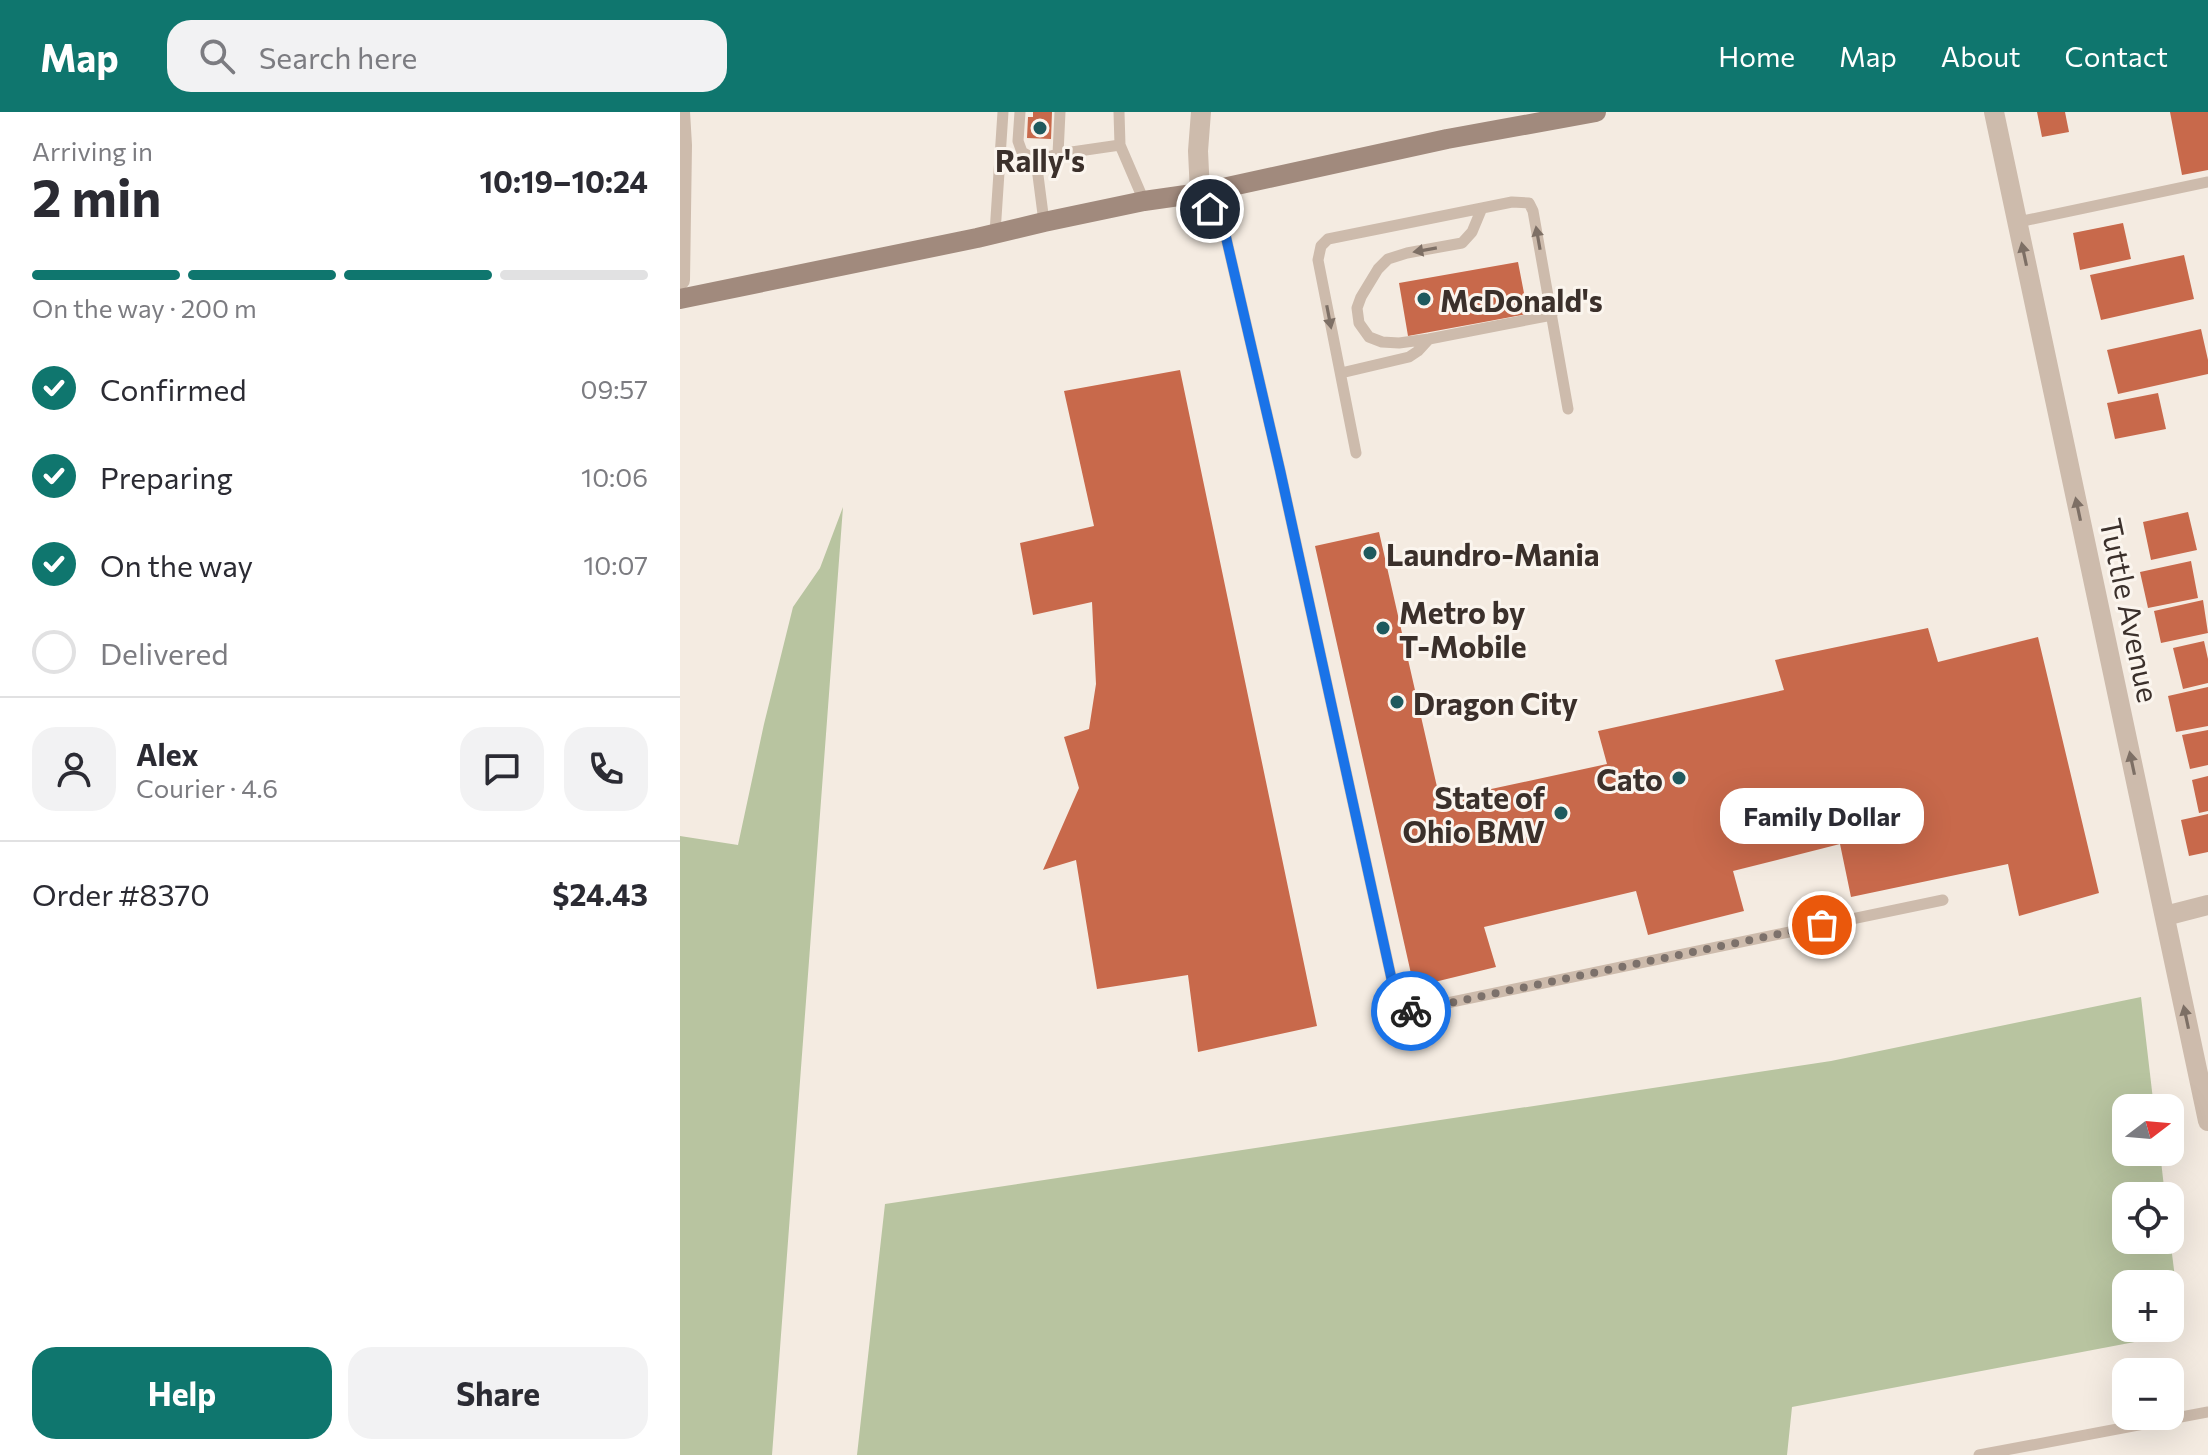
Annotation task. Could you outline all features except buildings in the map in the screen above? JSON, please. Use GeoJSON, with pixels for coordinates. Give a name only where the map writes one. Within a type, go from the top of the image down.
{"type":"FeatureCollection","features":[{"type":"Feature","properties":{"kind":"main road"},"geometry":{"type":"LineString","coordinates":[[680,299],[1144,201],[1200,193],[1447,139],[1596,112]]}},
{"type":"Feature","properties":{"kind":"street"},"geometry":{"type":"LineString","coordinates":[[680,112],[680,280]]}},
{"type":"Feature","properties":{"kind":"street"},"geometry":{"type":"LineString","coordinates":[[1200,193],[1198,151],[1201,112]]}},
{"type":"Feature","properties":{"kind":"street","name":"Tuttle Avenue"},"geometry":{"type":"LineString","coordinates":[[1994,112],[2208,1121]]}},
{"type":"Feature","properties":{"kind":"street"},"geometry":{"type":"LineString","coordinates":[[2165,916],[2208,905]]}},
{"type":"Feature","properties":{"kind":"lane"},"geometry":{"type":"LineString","coordinates":[[995,233],[1003,112]]}},
{"type":"Feature","properties":{"kind":"lane"},"geometry":{"type":"LineString","coordinates":[[1020,112],[1018,141],[1022,152],[1036,160],[1120,145]]}},
{"type":"Feature","properties":{"kind":"lane"},"geometry":{"type":"LineString","coordinates":[[1058,154],[1060,112]]}},
{"type":"Feature","properties":{"kind":"lane"},"geometry":{"type":"LineString","coordinates":[[1119,112],[1120,145],[1144,201]]}},
{"type":"Feature","properties":{"kind":"lane"},"geometry":{"type":"LineString","coordinates":[[1036,160],[1044,222]]}},
{"type":"Feature","properties":{"kind":"lane"},"geometry":{"type":"LineString","coordinates":[[2018,222],[2208,182]]}},
{"type":"Feature","properties":{"kind":"lane"},"geometry":{"type":"LineString","coordinates":[[1200,193],[1225,233],[1399,1013],[1943,900]]}},
{"type":"Feature","properties":{"kind":"lane"},"geometry":{"type":"LineString","coordinates":[[1356,453],[1318,260],[1321,246],[1328,239],[1512,202],[1529,203],[1533,211],[1568,409]]}},
{"type":"Feature","properties":{"kind":"lane"},"geometry":{"type":"LineString","coordinates":[[1482,208],[1472,232],[1462,243],[1388,259],[1361,297],[1357,308],[1359,323],[1369,337],[1382,342],[1429,339],[1552,315]]}},
{"type":"Feature","properties":{"kind":"lane"},"geometry":{"type":"LineString","coordinates":[[1341,373],[1409,357],[1429,339]]}},
{"type":"Feature","properties":{"kind":"lane"},"geometry":{"type":"LineString","coordinates":[[1979,1455],[2208,1412]]}},
{"type":"Feature","properties":{"kind":"green space"},"geometry":{"type":"Polygon","coordinates":[[[843,507],[772,1455],[680,1455],[680,836],[738,845],[793,607],[820,568],[843,507]]]}},
{"type":"Feature","properties":{"kind":"green space"},"geometry":{"type":"Polygon","coordinates":[[[2141,997],[2152,1094],[2112,1094],[2112,1166],[2162,1166],[2163,1182],[2112,1182],[2112,1254],[2172,1254],[2174,1270],[2112,1270],[2112,1342],[2135,1342],[1792,1407],[1787,1455],[857,1455],[885,1204],[1831,1061],[2141,997]]]}},
{"type":"Feature","properties":{"kind":"way so far"},"geometry":{"type":"LineString","coordinates":[[1411,1011],[1822,925]]}},
{"type":"Feature","properties":{"kind":"place","name":"Rally's"},"geometry":{"type":"Point","coordinates":[1040,128]}},
{"type":"Feature","properties":{"kind":"place","name":"McDonald's"},"geometry":{"type":"Point","coordinates":[1424,299]}},
{"type":"Feature","properties":{"kind":"place","name":"Laundro-Mania"},"geometry":{"type":"Point","coordinates":[1370,553]}},
{"type":"Feature","properties":{"kind":"place","name":"Metro by T-Mobile"},"geometry":{"type":"Point","coordinates":[1383,628]}},
{"type":"Feature","properties":{"kind":"place","name":"Dragon City"},"geometry":{"type":"Point","coordinates":[1397,702]}},
{"type":"Feature","properties":{"kind":"place","name":"Cato"},"geometry":{"type":"Point","coordinates":[1679,778]}},
{"type":"Feature","properties":{"kind":"place","name":"State of Ohio BMV"},"geometry":{"type":"Point","coordinates":[1561,813]}},
{"type":"Feature","properties":{"kind":"place","name":"Family Dollar"},"geometry":{"type":"Point","coordinates":[1822,925]}},
{"type":"Feature","properties":{"kind":"route"},"geometry":{"type":"LineString","coordinates":[[1210,209],[1225,233],[1274,440],[1399,1013],[1411,1011]]}}]}
